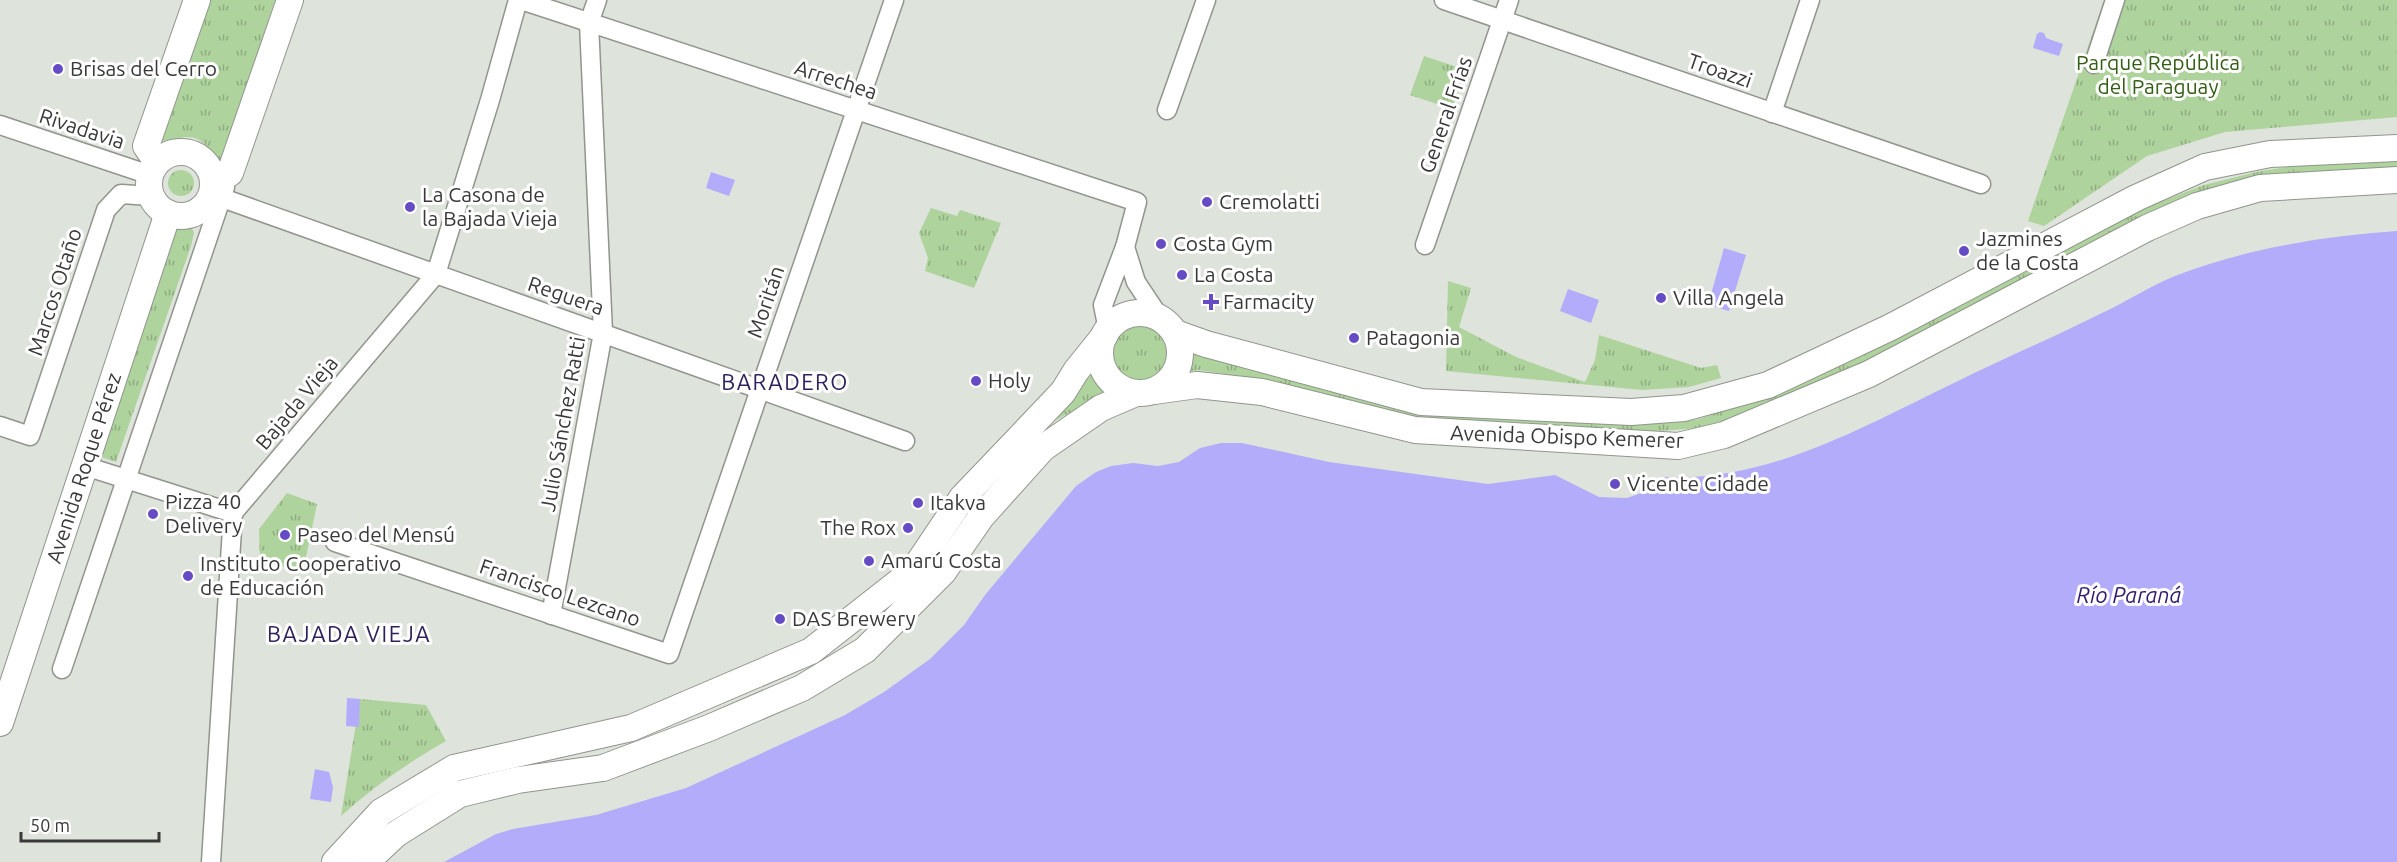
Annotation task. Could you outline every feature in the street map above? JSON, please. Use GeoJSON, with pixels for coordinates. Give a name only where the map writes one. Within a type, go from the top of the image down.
{"type":"FeatureCollection","features":[{"type":"Feature","properties":{"kind":"main road"},"geometry":{"type":"LineString","coordinates":[[156,187],[165,156],[175,152],[187,152],[197,156],[205,163],[219,187],[207,202],[192,214],[183,216],[156,187],[146,146],[197,0]]}},
{"type":"Feature","properties":{"kind":"main road","name":"Avenida Roque Pérez"},"geometry":{"type":"LineString","coordinates":[[219,187],[290,0]]}},
{"type":"Feature","properties":{"kind":"main road","name":"Avenida Obispo Kemerer"},"geometry":{"type":"LineString","coordinates":[[335,862],[381,812],[454,768],[631,728],[811,651],[914,571],[962,498],[1063,392],[1106,332],[1126,316],[1138,313],[1206,344],[1421,402],[1632,412],[1684,408],[1768,385],[1892,327],[2136,198],[2205,167],[2270,154],[2397,148]]}},
{"type":"Feature","properties":{"kind":"main road","name":"Avenida Obispo Kemerer"},"geometry":{"type":"LineString","coordinates":[[1145,392],[1197,385],[1262,392],[1416,430],[1678,446],[1724,435],[1869,374],[2146,228],[2198,207],[2260,188],[2397,180]]}},
{"type":"Feature","properties":{"kind":"main road","name":"Avenida Roque Pérez"},"geometry":{"type":"LineString","coordinates":[[0,723],[85,466],[156,187]]}},
{"type":"Feature","properties":{"kind":"main road","name":"Avenida Obispo Kemerer"},"geometry":{"type":"LineString","coordinates":[[366,862],[396,834],[460,794],[518,780],[603,768],[709,728],[802,688],[865,650],[942,572],[981,517],[1042,448],[1101,408],[1166,384],[1177,367],[1180,346],[1168,326]]}},
{"type":"Feature","properties":{"kind":"main road"},"geometry":{"type":"LineString","coordinates":[[1106,332],[1101,354],[1105,372],[1113,382],[1124,389],[1145,392]]}},
{"type":"Feature","properties":{"kind":"street","name":"Arrechea"},"geometry":{"type":"LineString","coordinates":[[519,0],[1137,202],[1125,247]]}},
{"type":"Feature","properties":{"kind":"street","name":"Bajada Vieja"},"geometry":{"type":"LineString","coordinates":[[232,513],[436,274],[519,0]]}},
{"type":"Feature","properties":{"kind":"street"},"geometry":{"type":"LineString","coordinates":[[589,23],[597,0]]}},
{"type":"Feature","properties":{"kind":"street","name":"Moritán"},"geometry":{"type":"LineString","coordinates":[[669,654],[894,0]]}},
{"type":"Feature","properties":{"kind":"street"},"geometry":{"type":"LineString","coordinates":[[1167,110],[1206,0]]}},
{"type":"Feature","properties":{"kind":"street","name":"Troazzi"},"geometry":{"type":"LineString","coordinates":[[1444,0],[1981,184]]}},
{"type":"Feature","properties":{"kind":"street","name":"General Frías"},"geometry":{"type":"LineString","coordinates":[[1425,245],[1509,0]]}},
{"type":"Feature","properties":{"kind":"street"},"geometry":{"type":"LineString","coordinates":[[1772,113],[1810,0]]}},
{"type":"Feature","properties":{"kind":"street"},"geometry":{"type":"LineString","coordinates":[[2094,64],[2115,0]]}},
{"type":"Feature","properties":{"kind":"street","name":"Julio Sánchez Ratti"},"geometry":{"type":"LineString","coordinates":[[551,615],[603,333],[589,23]]}},
{"type":"Feature","properties":{"kind":"street","name":"Rivadavia"},"geometry":{"type":"LineString","coordinates":[[0,125],[116,164],[156,187]]}},
{"type":"Feature","properties":{"kind":"street"},"geometry":{"type":"LineString","coordinates":[[116,164],[121,194],[156,187]]}},
{"type":"Feature","properties":{"kind":"street","name":"Reguera"},"geometry":{"type":"LineString","coordinates":[[219,187],[436,274],[905,441]]}},
{"type":"Feature","properties":{"kind":"street","name":"Avenida Roque Pérez"},"geometry":{"type":"LineString","coordinates":[[62,669],[128,480],[219,187]]}},
{"type":"Feature","properties":{"kind":"street","name":"Marcos Otaño"},"geometry":{"type":"LineString","coordinates":[[0,426],[30,436],[106,210],[121,194]]}},
{"type":"Feature","properties":{"kind":"street"},"geometry":{"type":"LineString","coordinates":[[1125,247],[1136,282],[1168,326]]}},
{"type":"Feature","properties":{"kind":"street"},"geometry":{"type":"LineString","coordinates":[[1106,332],[1103,305],[1125,247]]}},
{"type":"Feature","properties":{"kind":"street"},"geometry":{"type":"LineString","coordinates":[[85,466],[232,513],[211,862]]}},
{"type":"Feature","properties":{"kind":"street","name":"Francisco Lezcano"},"geometry":{"type":"LineString","coordinates":[[335,542],[669,654]]}},
{"type":"Feature","properties":{"kind":"green space"},"geometry":{"type":"Polygon","coordinates":[[[208,0],[275,0],[221,162],[204,143],[196,138],[159,140],[208,0]]]}},
{"type":"Feature","properties":{"kind":"green space","name":"Parque República del Paraguay"},"geometry":{"type":"Polygon","coordinates":[[[2104,0],[2397,0],[2397,117],[2225,132],[2147,156],[2044,226],[2028,221],[2104,0]]]}},
{"type":"Feature","properties":{"kind":"green space"},"geometry":{"type":"Polygon","coordinates":[[[1424,56],[1466,70],[1452,109],[1410,95],[1424,56]]]}},
{"type":"Feature","properties":{"kind":"green space"},"geometry":{"type":"Polygon","coordinates":[[[2397,161],[2397,169],[2205,193],[2142,215],[1887,353],[1730,419],[1703,428],[1641,432],[1418,418],[1265,380],[1198,370],[1184,373],[1190,348],[1264,373],[1420,411],[1639,423],[1696,420],[1762,398],[1885,344],[2141,209],[2204,185],[2292,166],[2397,161]]]}},
{"type":"Feature","properties":{"kind":"green space"},"geometry":{"type":"Polygon","coordinates":[[[181,170],[191,173],[194,183],[191,193],[181,196],[171,193],[168,183],[171,173],[181,170]]]}},
{"type":"Feature","properties":{"kind":"green space"},"geometry":{"type":"Polygon","coordinates":[[[931,208],[957,216],[960,210],[1001,223],[974,288],[925,271],[928,258],[919,233],[931,208]]]}},
{"type":"Feature","properties":{"kind":"green space"},"geometry":{"type":"Polygon","coordinates":[[[183,221],[190,224],[194,233],[191,246],[116,462],[95,455],[171,226],[183,221]]]}},
{"type":"Feature","properties":{"kind":"green space"},"geometry":{"type":"Polygon","coordinates":[[[1448,281],[1471,288],[1459,327],[1516,357],[1585,382],[1595,360],[1599,335],[1701,368],[1717,365],[1721,378],[1689,387],[1642,390],[1446,371],[1448,281]]]}},
{"type":"Feature","properties":{"kind":"green space"},"geometry":{"type":"Polygon","coordinates":[[[1134,321],[1146,321],[1163,330],[1170,341],[1172,353],[1170,365],[1163,376],[1146,385],[1134,385],[1122,380],[1113,371],[1108,359],[1108,347],[1113,335],[1122,326],[1134,321]]]}},
{"type":"Feature","properties":{"kind":"green space"},"geometry":{"type":"Polygon","coordinates":[[[1093,364],[1101,380],[1107,386],[1115,389],[1050,423],[1093,364]]]}},
{"type":"Feature","properties":{"kind":"green space","name":"Paseo del Mensú"},"geometry":{"type":"Polygon","coordinates":[[[287,493],[317,504],[303,571],[260,562],[259,529],[287,493]]]}},
{"type":"Feature","properties":{"kind":"green space"},"geometry":{"type":"Polygon","coordinates":[[[360,699],[426,705],[446,741],[392,776],[341,816],[360,699]]]}},
{"type":"Feature","properties":{"kind":"water"},"geometry":{"type":"Polygon","coordinates":[[[2044,33],[2046,38],[2063,44],[2059,56],[2033,48],[2037,34],[2044,33]]]}},
{"type":"Feature","properties":{"kind":"water"},"geometry":{"type":"Polygon","coordinates":[[[711,172],[735,180],[729,196],[706,188],[711,172]]]}},
{"type":"Feature","properties":{"kind":"water","name":"Río Paraná"},"geometry":{"type":"Polygon","coordinates":[[[2397,231],[2397,862],[444,862],[496,834],[596,815],[686,788],[845,715],[884,692],[930,659],[964,625],[985,595],[1076,486],[1096,472],[1111,466],[1133,463],[1158,466],[1179,462],[1200,448],[1221,443],[1242,443],[1329,462],[1488,484],[1555,475],[1599,497],[1627,498],[1650,490],[1663,477],[1702,476],[1740,471],[1815,448],[2084,322],[2175,276],[2229,258],[2284,245],[2341,236],[2397,231]]]}},
{"type":"Feature","properties":{"kind":"water"},"geometry":{"type":"Polygon","coordinates":[[[1724,248],[1746,255],[1729,311],[1708,305],[1724,248]]]}},
{"type":"Feature","properties":{"kind":"water"},"geometry":{"type":"Polygon","coordinates":[[[1568,289],[1599,300],[1591,323],[1560,311],[1568,289]]]}},
{"type":"Feature","properties":{"kind":"water"},"geometry":{"type":"Polygon","coordinates":[[[347,698],[360,699],[359,727],[346,726],[347,698]]]}},
{"type":"Feature","properties":{"kind":"water"},"geometry":{"type":"Polygon","coordinates":[[[315,769],[329,772],[333,787],[331,802],[310,799],[315,769]]]}},
{"type":"Feature","properties":{"kind":"place","name":"Brisas del Cerro"},"geometry":{"type":"Point","coordinates":[58,69]}},
{"type":"Feature","properties":{"kind":"place","name":"Cremolatti"},"geometry":{"type":"Point","coordinates":[1207,202]}},
{"type":"Feature","properties":{"kind":"place","name":"La Casona de la Bajada Vieja"},"geometry":{"type":"Point","coordinates":[410,207]}},
{"type":"Feature","properties":{"kind":"place","name":"Costa Gym"},"geometry":{"type":"Point","coordinates":[1161,244]}},
{"type":"Feature","properties":{"kind":"place","name":"Jazmines de la Costa"},"geometry":{"type":"Point","coordinates":[1964,251]}},
{"type":"Feature","properties":{"kind":"place","name":"La Costa"},"geometry":{"type":"Point","coordinates":[1182,275]}},
{"type":"Feature","properties":{"kind":"place","name":"Villa Angela"},"geometry":{"type":"Point","coordinates":[1661,298]}},
{"type":"Feature","properties":{"kind":"place","name":"Farmacity"},"geometry":{"type":"Point","coordinates":[1211,302]}},
{"type":"Feature","properties":{"kind":"place","name":"Patagonia"},"geometry":{"type":"Point","coordinates":[1354,338]}},
{"type":"Feature","properties":{"kind":"place","name":"Holy"},"geometry":{"type":"Point","coordinates":[976,381]}},
{"type":"Feature","properties":{"kind":"place","name":"Vicente Cidade"},"geometry":{"type":"Point","coordinates":[1615,484]}},
{"type":"Feature","properties":{"kind":"place","name":"Itakva"},"geometry":{"type":"Point","coordinates":[918,503]}},
{"type":"Feature","properties":{"kind":"place","name":"Pizza 40 Delivery"},"geometry":{"type":"Point","coordinates":[153,514]}},
{"type":"Feature","properties":{"kind":"place","name":"The Rox"},"geometry":{"type":"Point","coordinates":[908,528]}},
{"type":"Feature","properties":{"kind":"place","name":"Paseo del Mensú"},"geometry":{"type":"Point","coordinates":[285,535]}},
{"type":"Feature","properties":{"kind":"place","name":"Amarú Costa"},"geometry":{"type":"Point","coordinates":[869,561]}},
{"type":"Feature","properties":{"kind":"place","name":"Instituto Cooperativo de Educación"},"geometry":{"type":"Point","coordinates":[188,576]}},
{"type":"Feature","properties":{"kind":"place","name":"DAS Brewery"},"geometry":{"type":"Point","coordinates":[780,619]}},
{"type":"Feature","properties":{"kind":"district","name":"BARADERO"},"geometry":{"type":"Point","coordinates":[785,382]}},
{"type":"Feature","properties":{"kind":"district","name":"BAJADA VIEJA"},"geometry":{"type":"Point","coordinates":[349,634]}}]}
